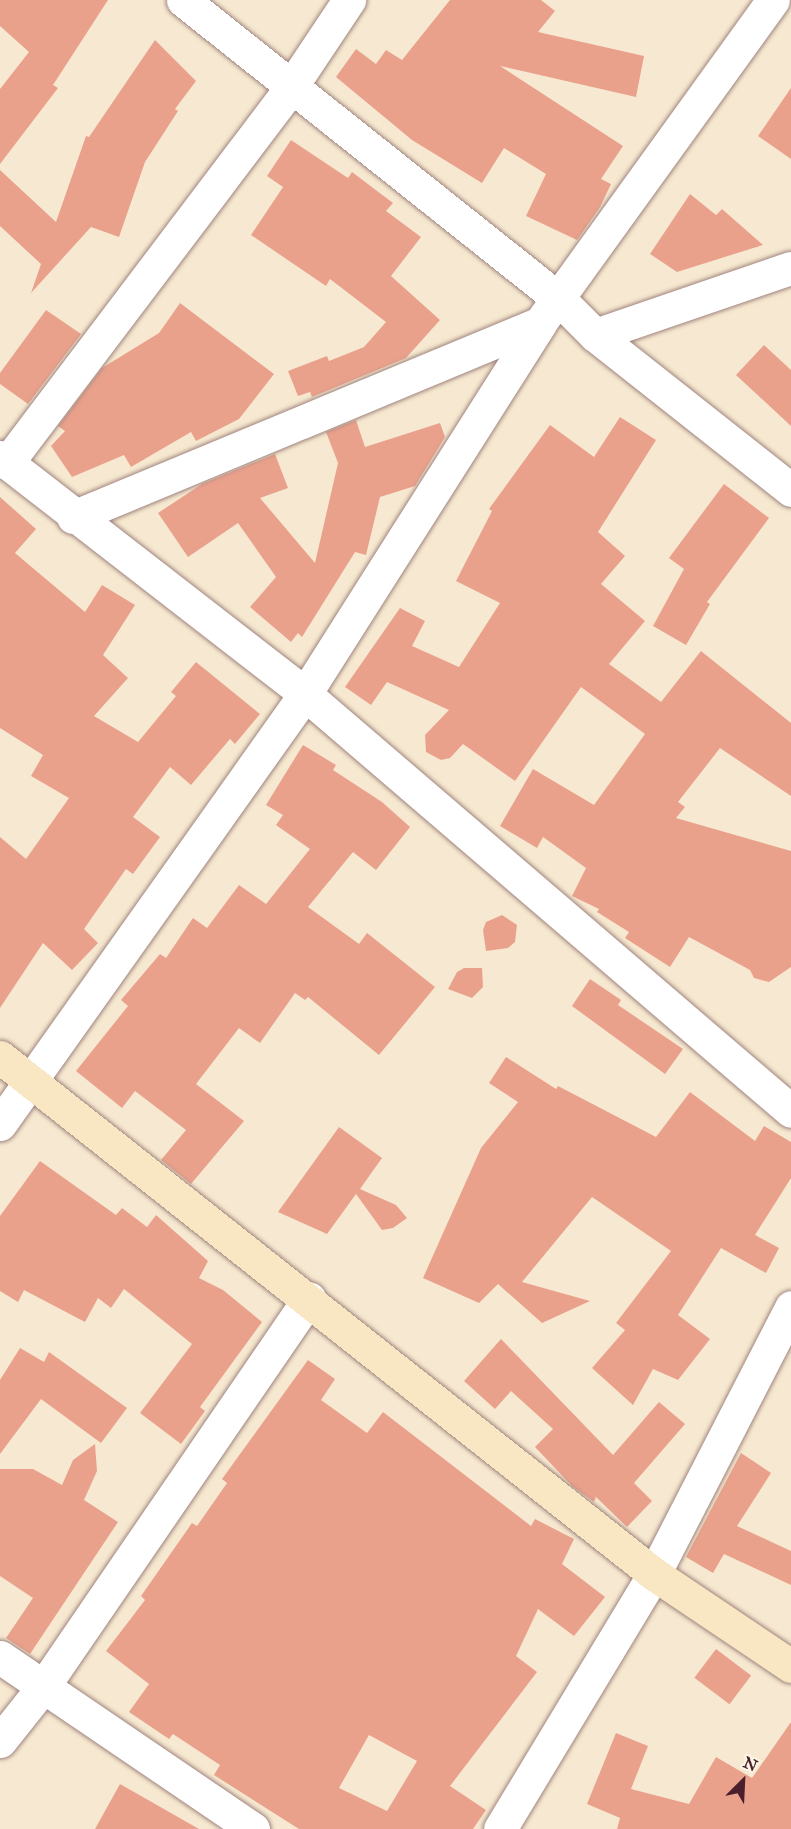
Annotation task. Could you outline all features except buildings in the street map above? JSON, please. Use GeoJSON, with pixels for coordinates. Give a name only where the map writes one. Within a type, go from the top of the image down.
{"type":"FeatureCollection","features":[{"type":"Feature","properties":{"kind":"main road"},"geometry":{"type":"LineString","coordinates":[[0,1057],[309,1298],[654,1574],[791,1666]]}},
{"type":"Feature","properties":{"kind":"street"},"geometry":{"type":"LineString","coordinates":[[183,0],[291,87],[550,311],[595,335],[791,490]]}},
{"type":"Feature","properties":{"kind":"street"},"geometry":{"type":"LineString","coordinates":[[349,0],[291,87],[4,460],[73,517],[305,694],[791,1111]]}},
{"type":"Feature","properties":{"kind":"street"},"geometry":{"type":"LineString","coordinates":[[0,1125],[305,694],[550,311],[773,0]]}},
{"type":"Feature","properties":{"kind":"street"},"geometry":{"type":"LineString","coordinates":[[595,335],[791,268]]}},
{"type":"Feature","properties":{"kind":"street"},"geometry":{"type":"LineString","coordinates":[[73,517],[550,311]]}},
{"type":"Feature","properties":{"kind":"street"},"geometry":{"type":"LineString","coordinates":[[0,1741],[43,1687],[309,1298]]}},
{"type":"Feature","properties":{"kind":"street"},"geometry":{"type":"LineString","coordinates":[[500,1829],[654,1574],[791,1307]]}},
{"type":"Feature","properties":{"kind":"street"},"geometry":{"type":"LineString","coordinates":[[0,1657],[253,1829]]}}]}
